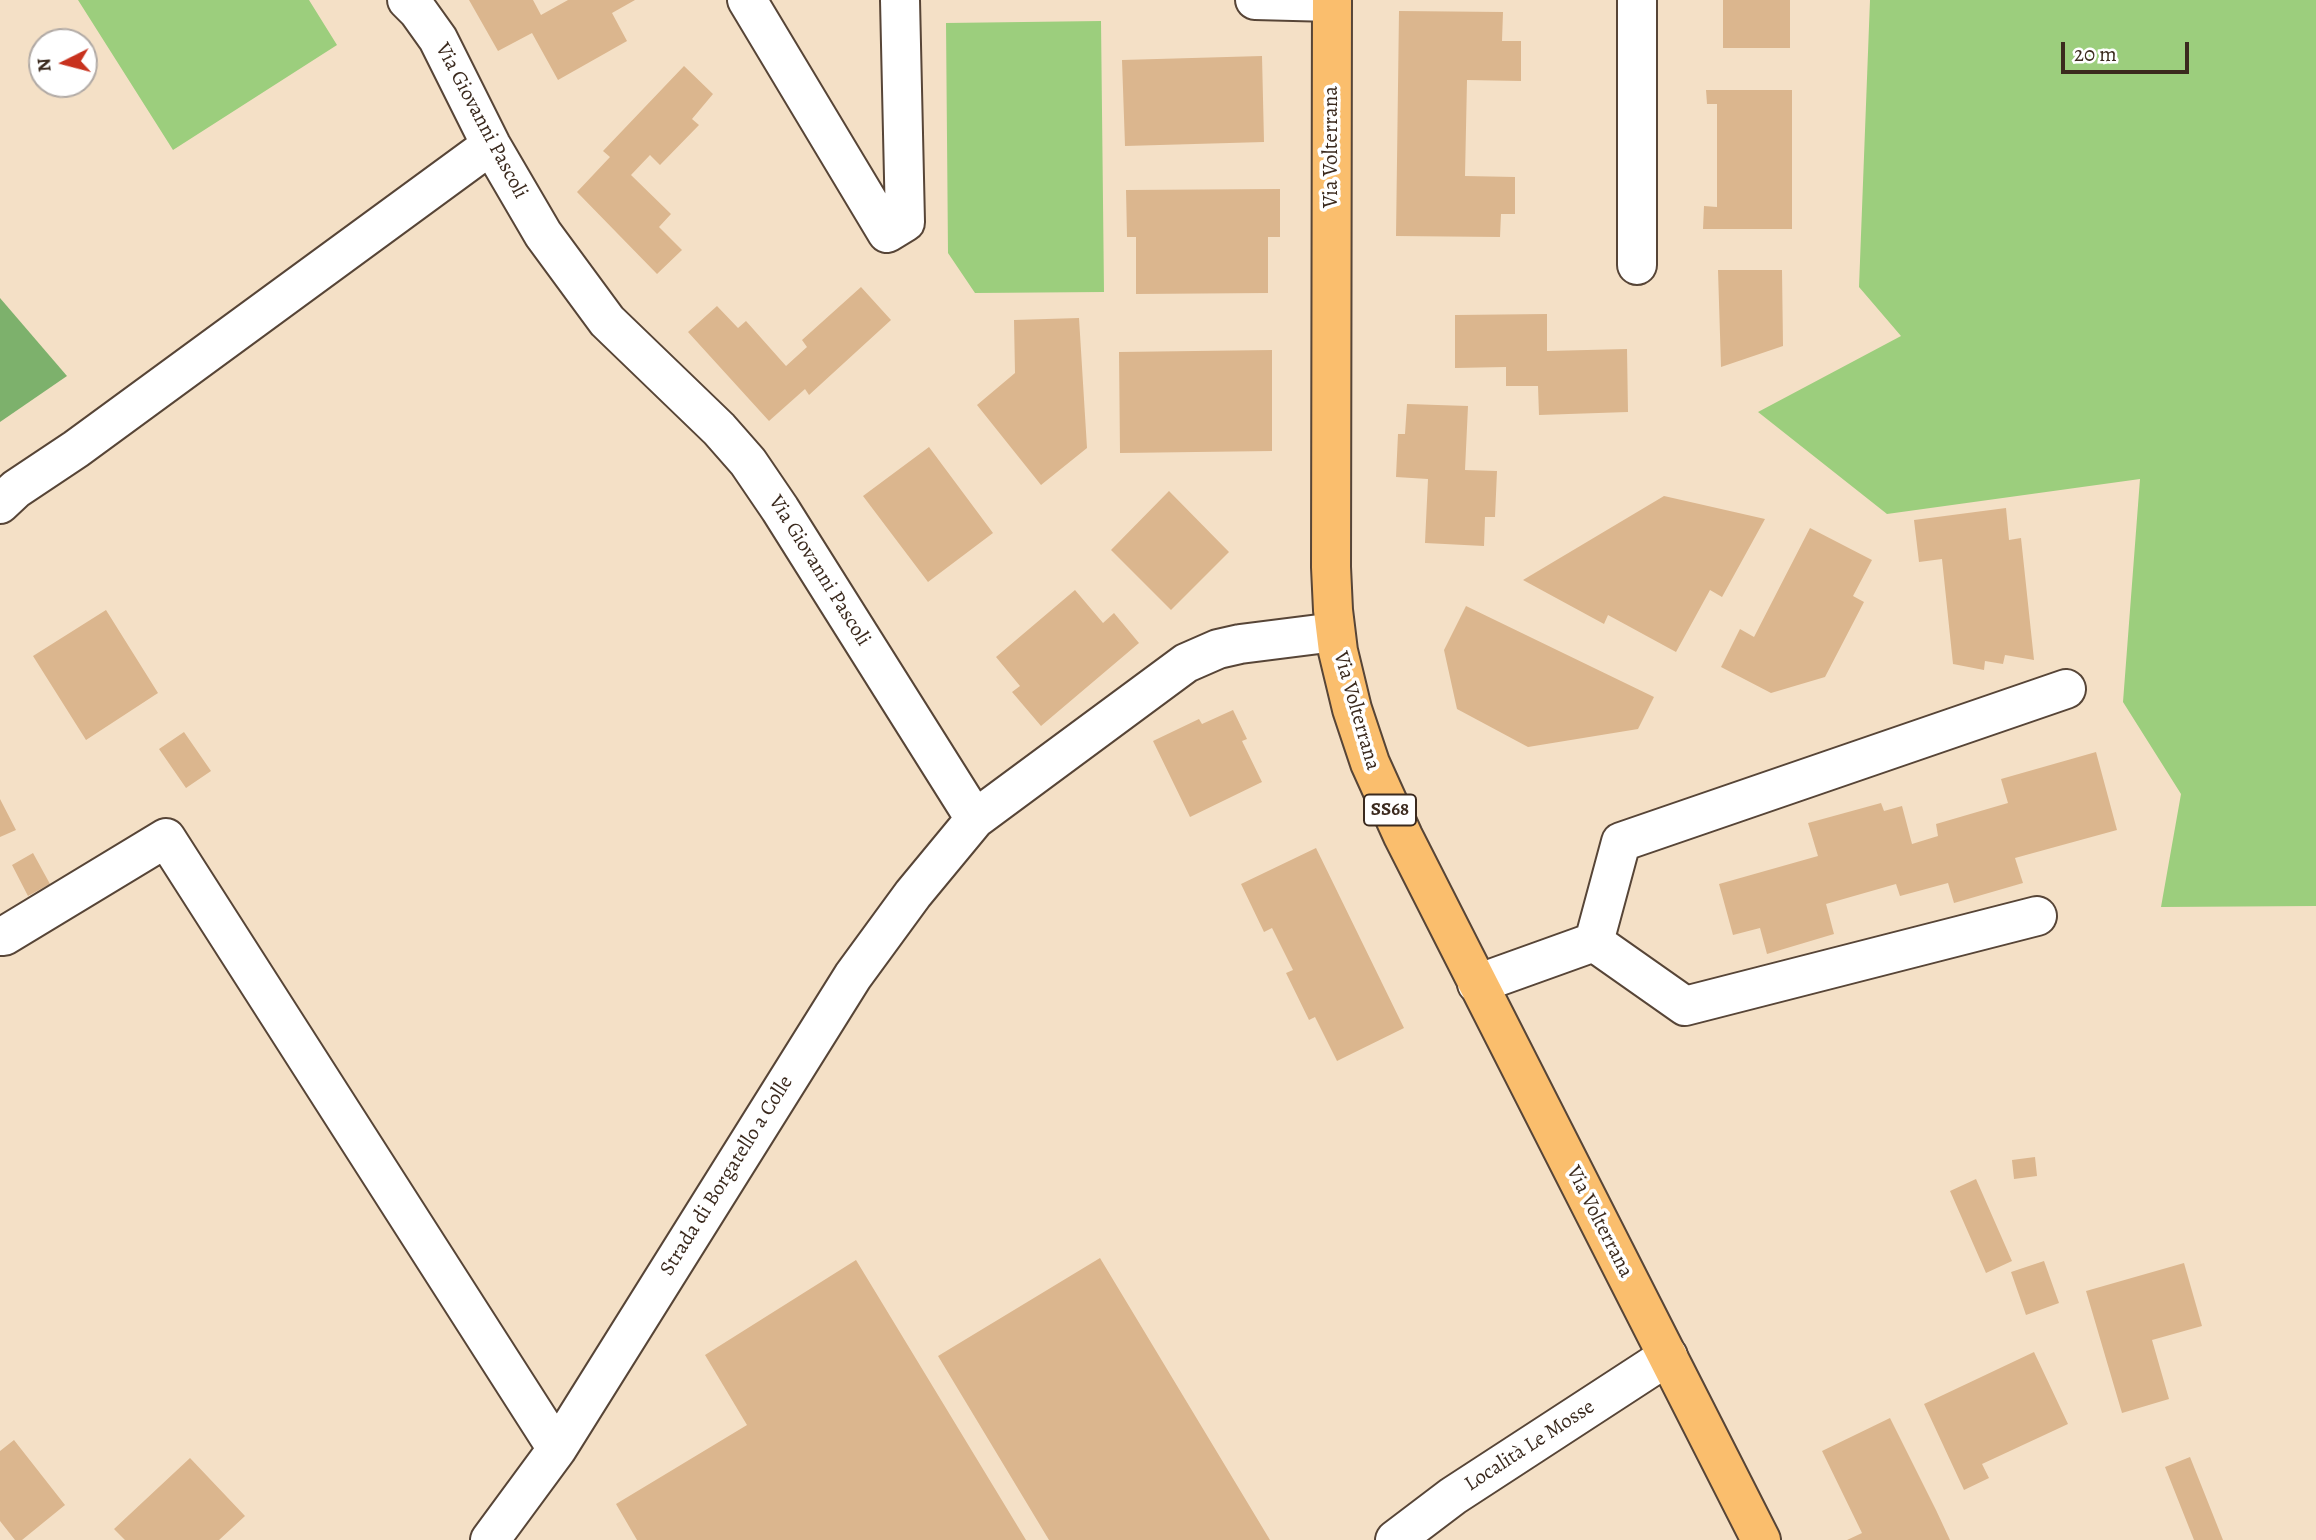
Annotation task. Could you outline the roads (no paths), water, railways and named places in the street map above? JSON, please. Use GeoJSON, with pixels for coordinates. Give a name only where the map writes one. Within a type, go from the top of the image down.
{"type":"FeatureCollection","features":[{"type":"Feature","properties":{"kind":"main road","name":"Via Volterrana"},"geometry":{"type":"LineString","coordinates":[[1332,1],[1331,522],[1335,632],[1352,709],[1370,763],[1403,836],[1761,1540]]}},
{"type":"Feature","properties":{"kind":"street","name":"Via Giovanni Pascoli"},"geometry":{"type":"LineString","coordinates":[[408,0],[438,39],[491,145],[543,234],[607,321],[719,429],[764,484],[975,819]]}},
{"type":"Feature","properties":{"kind":"street"},"geometry":{"type":"LineString","coordinates":[[747,0],[887,233],[905,222],[900,0]]}},
{"type":"Feature","properties":{"kind":"street"},"geometry":{"type":"LineString","coordinates":[[1255,0],[1332,1]]}},
{"type":"Feature","properties":{"kind":"street"},"geometry":{"type":"LineString","coordinates":[[1637,0],[1637,265]]}},
{"type":"Feature","properties":{"kind":"street"},"geometry":{"type":"LineString","coordinates":[[0,505],[16,489],[76,449],[491,145]]}},
{"type":"Feature","properties":{"kind":"street"},"geometry":{"type":"LineString","coordinates":[[975,819],[1186,663],[1218,649],[1240,644],[1335,632]]}},
{"type":"Feature","properties":{"kind":"street"},"geometry":{"type":"LineString","coordinates":[[1594,942],[1621,842],[2066,689]]}},
{"type":"Feature","properties":{"kind":"street","name":"Strada di Borgatello a Colle"},"geometry":{"type":"LineString","coordinates":[[490,1540],[556,1449],[853,976],[912,894],[975,819]]}},
{"type":"Feature","properties":{"kind":"street"},"geometry":{"type":"LineString","coordinates":[[0,936],[166,838],[556,1449]]}},
{"type":"Feature","properties":{"kind":"street"},"geometry":{"type":"LineString","coordinates":[[1594,942],[1685,1006],[2037,916]]}},
{"type":"Feature","properties":{"kind":"street"},"geometry":{"type":"LineString","coordinates":[[1478,984],[1594,942]]}},
{"type":"Feature","properties":{"kind":"street","name":"Località Le Mosse"},"geometry":{"type":"LineString","coordinates":[[1395,1540],[1453,1496],[1668,1356]]}}]}
